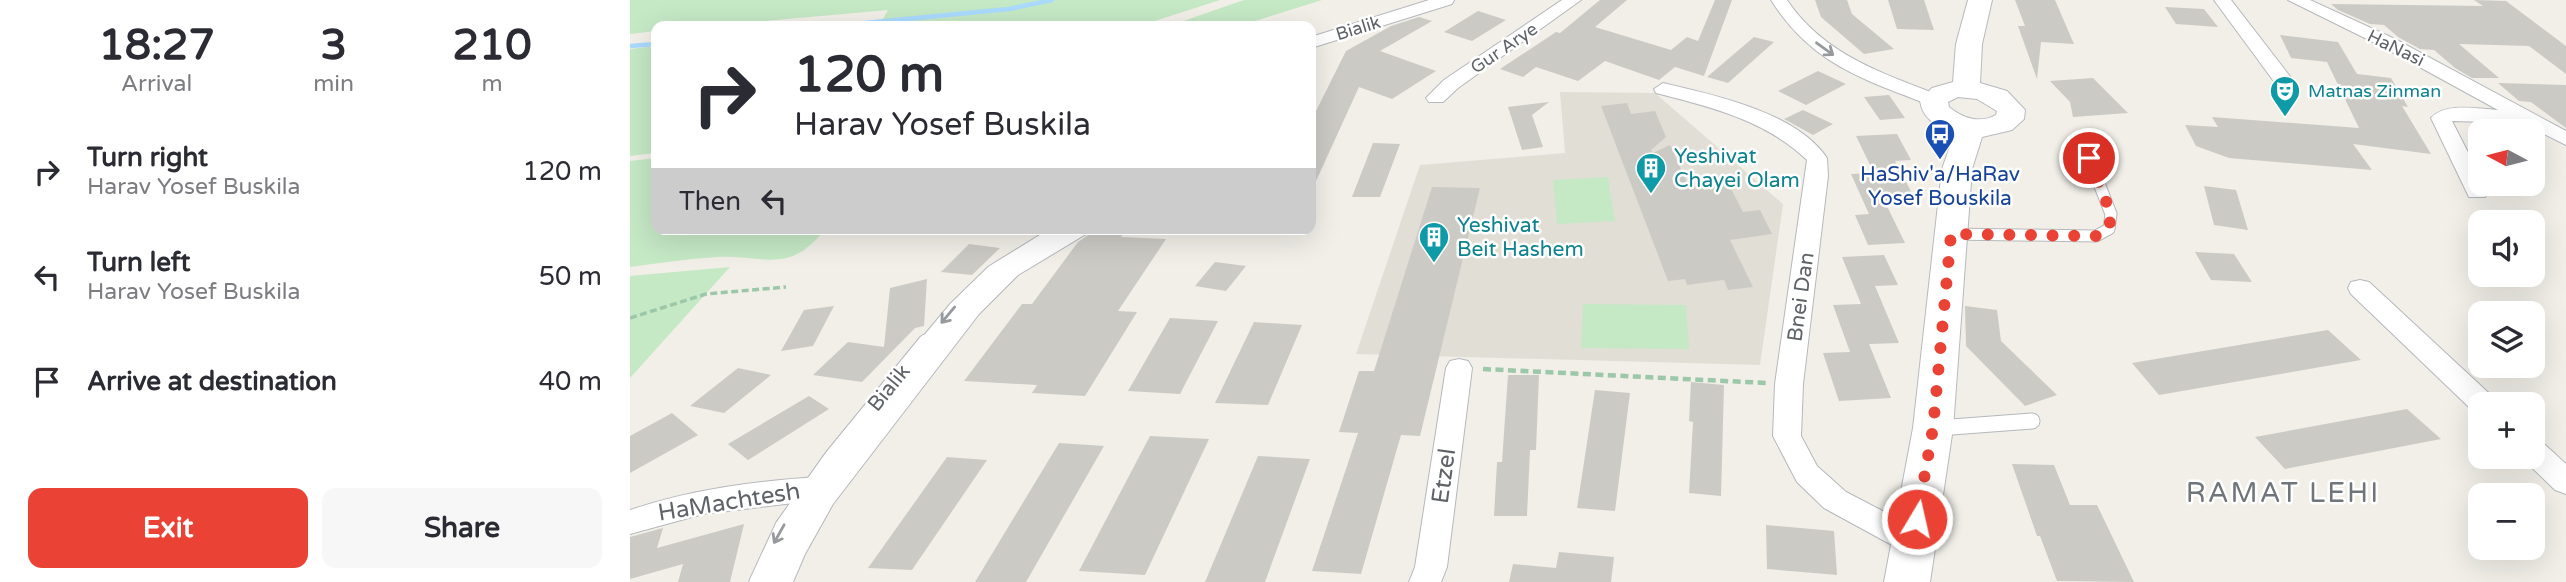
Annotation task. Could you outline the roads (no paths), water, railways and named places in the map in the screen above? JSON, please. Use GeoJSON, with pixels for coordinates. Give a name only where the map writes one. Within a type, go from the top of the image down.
{"type":"FeatureCollection","features":[{"type":"Feature","properties":{"kind":"main road"},"geometry":{"type":"LineString","coordinates":[[1967,89],[1965,71],[1968,50],[1980,0]]}},
{"type":"Feature","properties":{"kind":"main road"},"geometry":{"type":"LineString","coordinates":[[1967,89],[2002,100],[2012,115],[1999,126],[1970,127],[1952,122],[1938,114],[1934,100],[1950,90],[1967,89]]}},
{"type":"Feature","properties":{"kind":"main road"},"geometry":{"type":"LineString","coordinates":[[1907,582],[1933,428],[1957,169],[1970,127]]}},
{"type":"Feature","properties":{"kind":"street","name":"Bialik"},"geometry":{"type":"LineString","coordinates":[[1316,41],[1446,0]]}},
{"type":"Feature","properties":{"kind":"street","name":"Gur Arye"},"geometry":{"type":"LineString","coordinates":[[1436,98],[1451,84],[1573,0]]}},
{"type":"Feature","properties":{"kind":"street"},"geometry":{"type":"LineString","coordinates":[[1779,0],[1798,27],[1830,53],[1875,76],[1934,100]]}},
{"type":"Feature","properties":{"kind":"street"},"geometry":{"type":"LineString","coordinates":[[2222,0],[2285,83]]}},
{"type":"Feature","properties":{"kind":"street","name":"HaNasi"},"geometry":{"type":"LineString","coordinates":[[2297,0],[2389,43],[2566,139]]}},
{"type":"Feature","properties":{"kind":"street","name":"Bnei Dan"},"geometry":{"type":"LineString","coordinates":[[1663,89],[1709,100],[1755,117],[1805,145],[1817,158],[1817,176],[1789,384],[1787,436],[1807,474],[1835,500],[1914,542]]}},
{"type":"Feature","properties":{"kind":"street"},"geometry":{"type":"LineString","coordinates":[[2468,174],[2441,118],[2454,114],[2528,117]]}},
{"type":"Feature","properties":{"kind":"street","name":"Bialik"},"geometry":{"type":"LineString","coordinates":[[778,582],[819,489],[852,456],[990,286],[1021,262],[1068,235]]}},
{"type":"Feature","properties":{"kind":"street"},"geometry":{"type":"LineString","coordinates":[[2360,288],[2470,392]]}},
{"type":"Feature","properties":{"kind":"street","name":"Etzel"},"geometry":{"type":"LineString","coordinates":[[1425,582],[1431,567],[1459,368]]}},
{"type":"Feature","properties":{"kind":"street"},"geometry":{"type":"LineString","coordinates":[[2545,462],[2566,482]]}},
{"type":"Feature","properties":{"kind":"street","name":"HaMachtesh"},"geometry":{"type":"LineString","coordinates":[[630,522],[662,510],[819,489]]}},
{"type":"Feature","properties":{"kind":"lane","name":"Bialik"},"geometry":{"type":"LineString","coordinates":[[1316,36],[1435,0]]}},
{"type":"Feature","properties":{"kind":"lane"},"geometry":{"type":"LineString","coordinates":[[1951,234],[2096,236],[2109,229],[2111,214],[2089,158]]}},
{"type":"Feature","properties":{"kind":"lane","name":"Bialik"},"geometry":{"type":"LineString","coordinates":[[757,582],[783,526],[819,489],[832,457],[971,290],[992,271],[1049,235]]}},
{"type":"Feature","properties":{"kind":"lane"},"geometry":{"type":"LineString","coordinates":[[1933,428],[2032,421]]}},
{"type":"Feature","properties":{"kind":"waterway"},"geometry":{"type":"LineString","coordinates":[[885,21],[1009,9],[1052,0]]}},
{"type":"Feature","properties":{"kind":"waterway"},"geometry":{"type":"LineString","coordinates":[[630,46],[651,44]]}},
{"type":"Feature","properties":{"kind":"place","name":"Matnas Zinman"},"geometry":{"type":"Point","coordinates":[2285,118]}},
{"type":"Feature","properties":{"kind":"place","name":"HaShiv'a/HaRav Yosef Bouskila"},"geometry":{"type":"Point","coordinates":[1940,161]}},
{"type":"Feature","properties":{"kind":"place","name":"Yeshivat Chayei Olam"},"geometry":{"type":"Point","coordinates":[1651,195]}},
{"type":"Feature","properties":{"kind":"place","name":"Yeshivat Beit Hashem"},"geometry":{"type":"Point","coordinates":[1434,264]}},
{"type":"Feature","properties":{"kind":"district","name":"RAMAT LEHI"},"geometry":{"type":"Point","coordinates":[2283,493]}}]}
